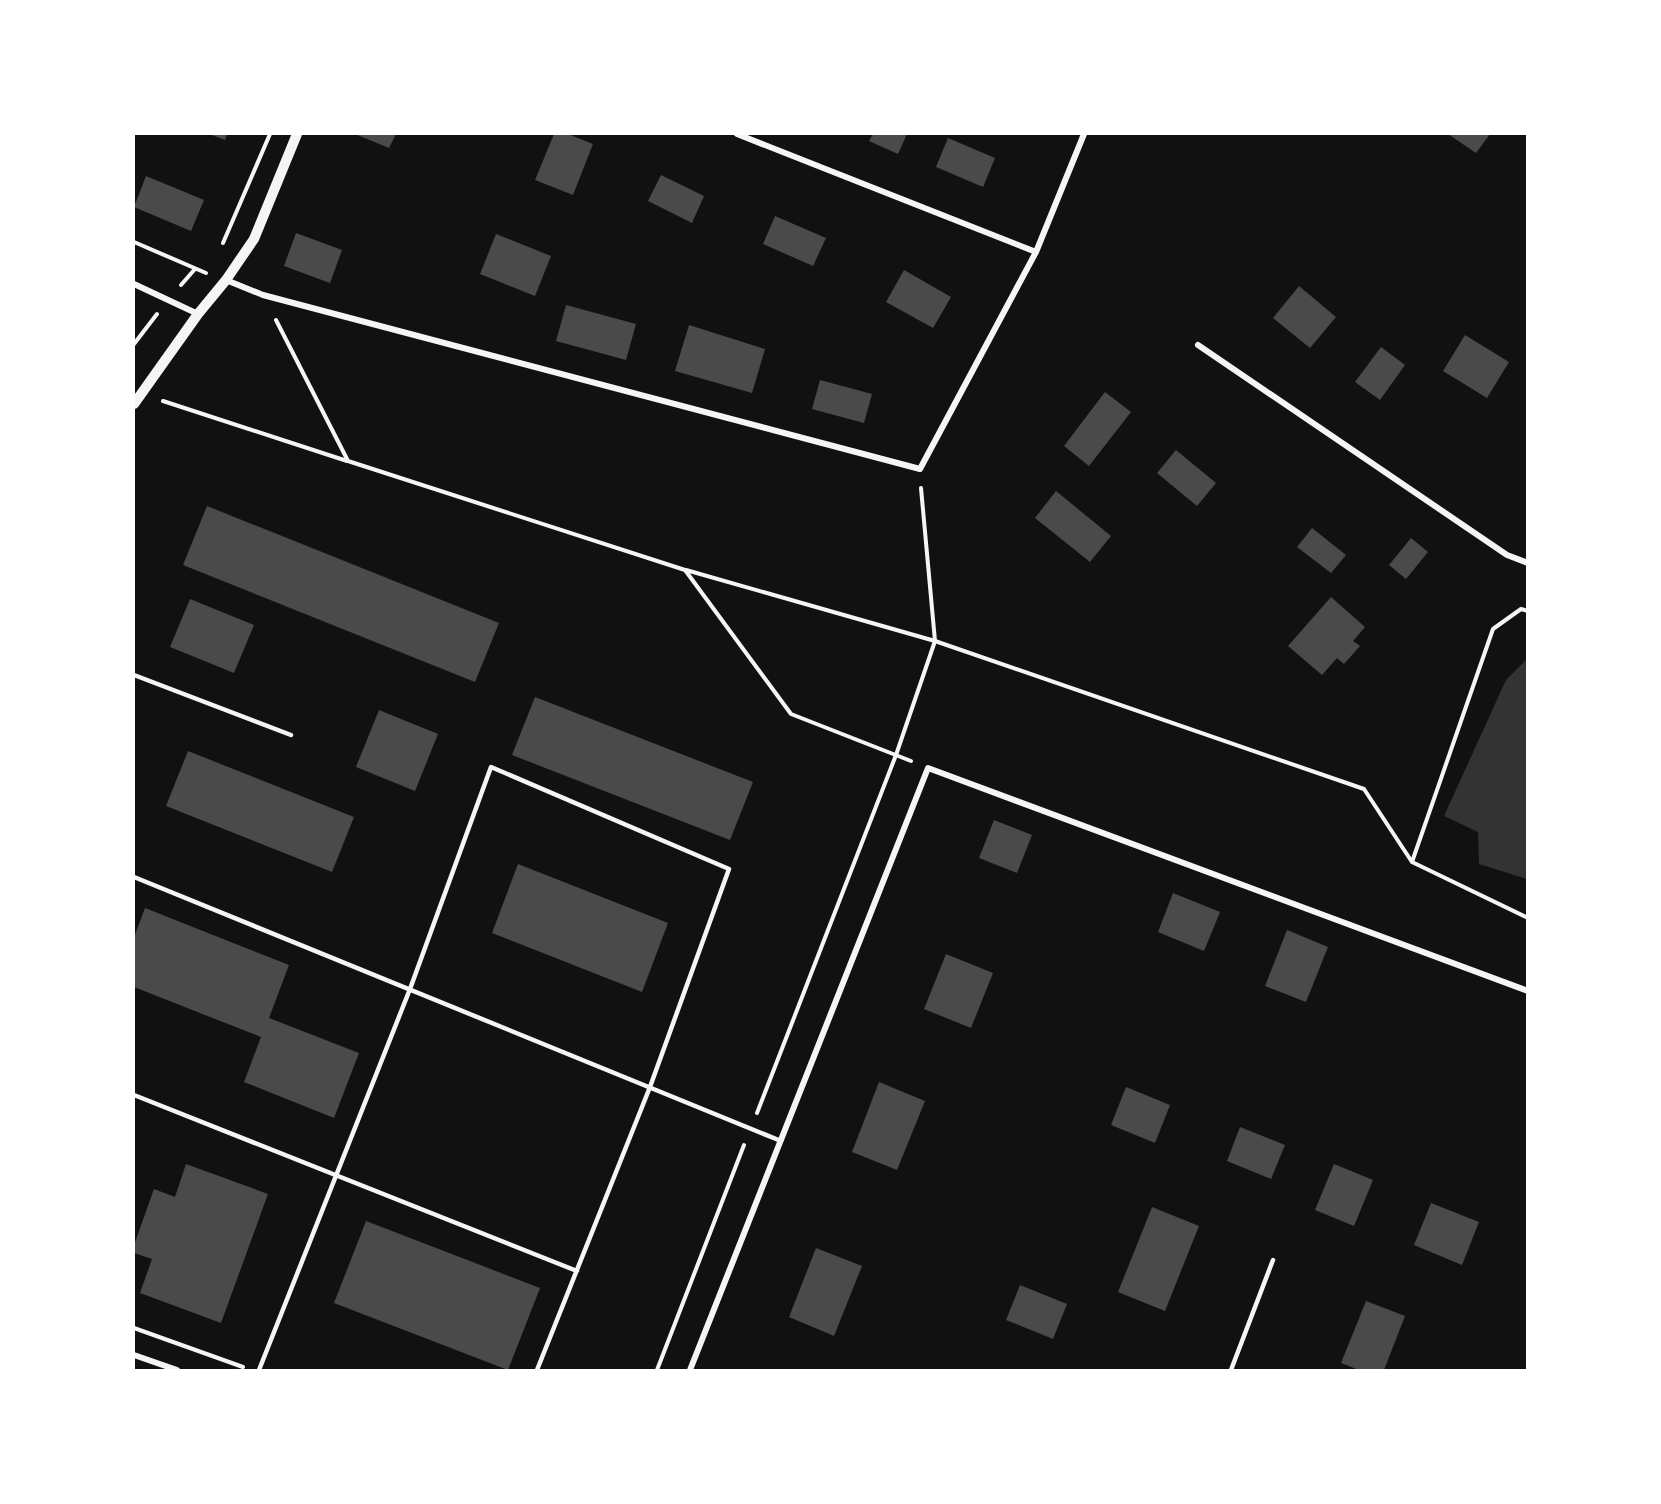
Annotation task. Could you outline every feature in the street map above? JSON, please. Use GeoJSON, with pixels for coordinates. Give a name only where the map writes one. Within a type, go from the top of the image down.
{"type":"FeatureCollection","features":[{"type":"Feature","properties":{"kind":"street"},"geometry":{"type":"LineString","coordinates":[[134,404],[254,239],[297,134]]}},
{"type":"Feature","properties":{"kind":"street"},"geometry":{"type":"LineString","coordinates":[[737,134],[1036,252]]}},
{"type":"Feature","properties":{"kind":"street"},"geometry":{"type":"LineString","coordinates":[[226,280],[263,295],[920,469],[1036,252],[1084,134]]}},
{"type":"Feature","properties":{"kind":"street"},"geometry":{"type":"LineString","coordinates":[[134,284],[198,314]]}},
{"type":"Feature","properties":{"kind":"street"},"geometry":{"type":"LineString","coordinates":[[1198,345],[1508,555],[1527,563]]}},
{"type":"Feature","properties":{"kind":"street"},"geometry":{"type":"LineString","coordinates":[[690,1371],[928,768],[1527,991]]}},
{"type":"Feature","properties":{"kind":"street"},"geometry":{"type":"LineString","coordinates":[[134,1355],[177,1371]]}},
{"type":"Feature","properties":{"kind":"lane"},"geometry":{"type":"LineString","coordinates":[[134,675],[291,735]]}},
{"type":"Feature","properties":{"kind":"lane"},"geometry":{"type":"LineString","coordinates":[[259,1371],[410,989],[491,767],[729,869],[650,1087],[537,1371]]}},
{"type":"Feature","properties":{"kind":"lane"},"geometry":{"type":"LineString","coordinates":[[134,877],[781,1141]]}},
{"type":"Feature","properties":{"kind":"lane"},"geometry":{"type":"LineString","coordinates":[[134,1095],[577,1271]]}},
{"type":"Feature","properties":{"kind":"lane"},"geometry":{"type":"LineString","coordinates":[[1231,1371],[1273,1260]]}},
{"type":"Feature","properties":{"kind":"path"},"geometry":{"type":"LineString","coordinates":[[223,243],[270,134]]}},
{"type":"Feature","properties":{"kind":"path"},"geometry":{"type":"LineString","coordinates":[[134,242],[226,280]]}},
{"type":"Feature","properties":{"kind":"path"},"geometry":{"type":"LineString","coordinates":[[263,295],[348,461]]}},
{"type":"Feature","properties":{"kind":"path"},"geometry":{"type":"LineString","coordinates":[[141,394],[685,570],[935,641],[1364,789],[1412,862],[1527,918]]}},
{"type":"Feature","properties":{"kind":"path"},"geometry":{"type":"LineString","coordinates":[[657,1371],[896,755],[935,641],[920,469]]}},
{"type":"Feature","properties":{"kind":"path"},"geometry":{"type":"LineString","coordinates":[[685,570],[791,714],[928,768]]}},
{"type":"Feature","properties":{"kind":"path"},"geometry":{"type":"LineString","coordinates":[[1412,862],[1493,629],[1521,609],[1527,611]]}},
{"type":"Feature","properties":{"kind":"path"},"geometry":{"type":"LineString","coordinates":[[134,1328],[243,1367]]}},
{"type":"Feature","properties":{"kind":"shaded area"},"geometry":{"type":"Polygon","coordinates":[[[1527,659],[1527,879],[1479,864],[1478,832],[1444,816],[1506,680],[1527,659]]]}},
{"type":"Feature","properties":{"kind":"building"},"geometry":{"type":"Polygon","coordinates":[[[209,134],[227,134],[225,140],[209,134]]]}},
{"type":"Feature","properties":{"kind":"building"},"geometry":{"type":"Polygon","coordinates":[[[355,134],[396,134],[389,148],[355,134]]]}},
{"type":"Feature","properties":{"kind":"building"},"geometry":{"type":"Polygon","coordinates":[[[554,134],[568,134],[593,144],[573,195],[535,180],[554,134]]]}},
{"type":"Feature","properties":{"kind":"building"},"geometry":{"type":"Polygon","coordinates":[[[873,134],[907,134],[898,154],[869,141],[873,134]]]}},
{"type":"Feature","properties":{"kind":"building"},"geometry":{"type":"Polygon","coordinates":[[[1448,134],[1490,134],[1476,153],[1448,134]]]}},
{"type":"Feature","properties":{"kind":"building"},"geometry":{"type":"Polygon","coordinates":[[[948,138],[995,158],[983,187],[936,167],[948,138]]]}},
{"type":"Feature","properties":{"kind":"building"},"geometry":{"type":"Polygon","coordinates":[[[661,175],[704,196],[692,223],[648,201],[661,175]]]}},
{"type":"Feature","properties":{"kind":"building"},"geometry":{"type":"Polygon","coordinates":[[[146,176],[204,200],[191,231],[134,207],[146,176]]]}},
{"type":"Feature","properties":{"kind":"building"},"geometry":{"type":"Polygon","coordinates":[[[775,216],[826,238],[813,266],[763,244],[775,216]]]}},
{"type":"Feature","properties":{"kind":"building"},"geometry":{"type":"Polygon","coordinates":[[[296,233],[342,250],[330,283],[284,266],[296,233]]]}},
{"type":"Feature","properties":{"kind":"building"},"geometry":{"type":"Polygon","coordinates":[[[496,234],[551,256],[535,296],[480,274],[496,234]]]}},
{"type":"Feature","properties":{"kind":"building"},"geometry":{"type":"Polygon","coordinates":[[[904,270],[951,297],[933,328],[886,302],[904,270]]]}},
{"type":"Feature","properties":{"kind":"building"},"geometry":{"type":"Polygon","coordinates":[[[1299,286],[1336,317],[1310,348],[1273,318],[1299,286]]]}},
{"type":"Feature","properties":{"kind":"building"},"geometry":{"type":"Polygon","coordinates":[[[566,305],[636,324],[626,360],[556,341],[566,305]]]}},
{"type":"Feature","properties":{"kind":"building"},"geometry":{"type":"Polygon","coordinates":[[[689,325],[765,349],[752,393],[675,371],[689,325]]]}},
{"type":"Feature","properties":{"kind":"building"},"geometry":{"type":"Polygon","coordinates":[[[1465,335],[1509,362],[1487,398],[1443,371],[1465,335]]]}},
{"type":"Feature","properties":{"kind":"building"},"geometry":{"type":"Polygon","coordinates":[[[1381,347],[1405,365],[1380,400],[1355,382],[1381,347]]]}},
{"type":"Feature","properties":{"kind":"building"},"geometry":{"type":"Polygon","coordinates":[[[820,380],[872,394],[864,423],[812,409],[820,380]]]}},
{"type":"Feature","properties":{"kind":"building"},"geometry":{"type":"Polygon","coordinates":[[[1105,392],[1131,412],[1089,466],[1064,446],[1105,392]]]}},
{"type":"Feature","properties":{"kind":"building"},"geometry":{"type":"Polygon","coordinates":[[[1176,450],[1216,483],[1197,506],[1157,473],[1176,450]]]}},
{"type":"Feature","properties":{"kind":"building"},"geometry":{"type":"Polygon","coordinates":[[[1056,491],[1111,536],[1090,562],[1035,518],[1056,491]]]}},
{"type":"Feature","properties":{"kind":"building"},"geometry":{"type":"Polygon","coordinates":[[[207,506],[499,623],[475,682],[183,565],[207,506]]]}},
{"type":"Feature","properties":{"kind":"building"},"geometry":{"type":"Polygon","coordinates":[[[1312,528],[1346,555],[1331,573],[1297,547],[1312,528]]]}},
{"type":"Feature","properties":{"kind":"building"},"geometry":{"type":"Polygon","coordinates":[[[1411,538],[1428,552],[1406,579],[1389,565],[1411,538]]]}},
{"type":"Feature","properties":{"kind":"building"},"geometry":{"type":"Polygon","coordinates":[[[1331,597],[1365,627],[1353,641],[1360,646],[1344,664],[1337,658],[1322,675],[1288,646],[1331,597]]]}},
{"type":"Feature","properties":{"kind":"building"},"geometry":{"type":"Polygon","coordinates":[[[190,599],[254,625],[234,673],[170,647],[190,599]]]}},
{"type":"Feature","properties":{"kind":"building"},"geometry":{"type":"Polygon","coordinates":[[[535,697],[753,782],[730,840],[512,755],[535,697]]]}},
{"type":"Feature","properties":{"kind":"building"},"geometry":{"type":"Polygon","coordinates":[[[379,710],[438,734],[415,791],[356,767],[379,710]]]}},
{"type":"Feature","properties":{"kind":"building"},"geometry":{"type":"Polygon","coordinates":[[[188,751],[354,817],[332,872],[166,806],[188,751]]]}},
{"type":"Feature","properties":{"kind":"building"},"geometry":{"type":"Polygon","coordinates":[[[994,820],[1032,835],[1017,873],[979,858],[994,820]]]}},
{"type":"Feature","properties":{"kind":"building"},"geometry":{"type":"Polygon","coordinates":[[[518,864],[668,923],[642,992],[492,933],[518,864]]]}},
{"type":"Feature","properties":{"kind":"building"},"geometry":{"type":"Polygon","coordinates":[[[1173,893],[1220,912],[1204,951],[1158,932],[1173,893]]]}},
{"type":"Feature","properties":{"kind":"building"},"geometry":{"type":"Polygon","coordinates":[[[145,908],[289,965],[269,1018],[359,1053],[334,1118],[244,1082],[261,1037],[134,987],[134,937],[145,908]]]}},
{"type":"Feature","properties":{"kind":"building"},"geometry":{"type":"Polygon","coordinates":[[[1287,930],[1328,947],[1306,1002],[1265,986],[1287,930]]]}},
{"type":"Feature","properties":{"kind":"building"},"geometry":{"type":"Polygon","coordinates":[[[946,954],[993,973],[971,1028],[924,1009],[946,954]]]}},
{"type":"Feature","properties":{"kind":"building"},"geometry":{"type":"Polygon","coordinates":[[[879,1082],[925,1101],[897,1170],[852,1152],[879,1082]]]}},
{"type":"Feature","properties":{"kind":"building"},"geometry":{"type":"Polygon","coordinates":[[[1126,1087],[1170,1105],[1155,1143],[1111,1125],[1126,1087]]]}},
{"type":"Feature","properties":{"kind":"building"},"geometry":{"type":"Polygon","coordinates":[[[1240,1127],[1285,1145],[1271,1179],[1227,1161],[1240,1127]]]}},
{"type":"Feature","properties":{"kind":"building"},"geometry":{"type":"Polygon","coordinates":[[[186,1164],[268,1194],[221,1323],[140,1293],[152,1259],[134,1253],[134,1245],[154,1189],[175,1197],[186,1164]]]}},
{"type":"Feature","properties":{"kind":"building"},"geometry":{"type":"Polygon","coordinates":[[[1334,1164],[1373,1180],[1354,1226],[1315,1210],[1334,1164]]]}},
{"type":"Feature","properties":{"kind":"building"},"geometry":{"type":"Polygon","coordinates":[[[1431,1203],[1479,1222],[1462,1265],[1414,1245],[1431,1203]]]}},
{"type":"Feature","properties":{"kind":"building"},"geometry":{"type":"Polygon","coordinates":[[[1152,1207],[1199,1226],[1165,1311],[1118,1292],[1152,1207]]]}},
{"type":"Feature","properties":{"kind":"building"},"geometry":{"type":"Polygon","coordinates":[[[366,1221],[540,1288],[508,1370],[334,1303],[366,1221]]]}},
{"type":"Feature","properties":{"kind":"building"},"geometry":{"type":"Polygon","coordinates":[[[816,1248],[862,1266],[834,1336],[789,1317],[816,1248]]]}},
{"type":"Feature","properties":{"kind":"building"},"geometry":{"type":"Polygon","coordinates":[[[1020,1285],[1067,1304],[1053,1339],[1006,1320],[1020,1285]]]}},
{"type":"Feature","properties":{"kind":"building"},"geometry":{"type":"Polygon","coordinates":[[[1366,1301],[1405,1316],[1384,1370],[1359,1370],[1341,1363],[1366,1301]]]}}]}
